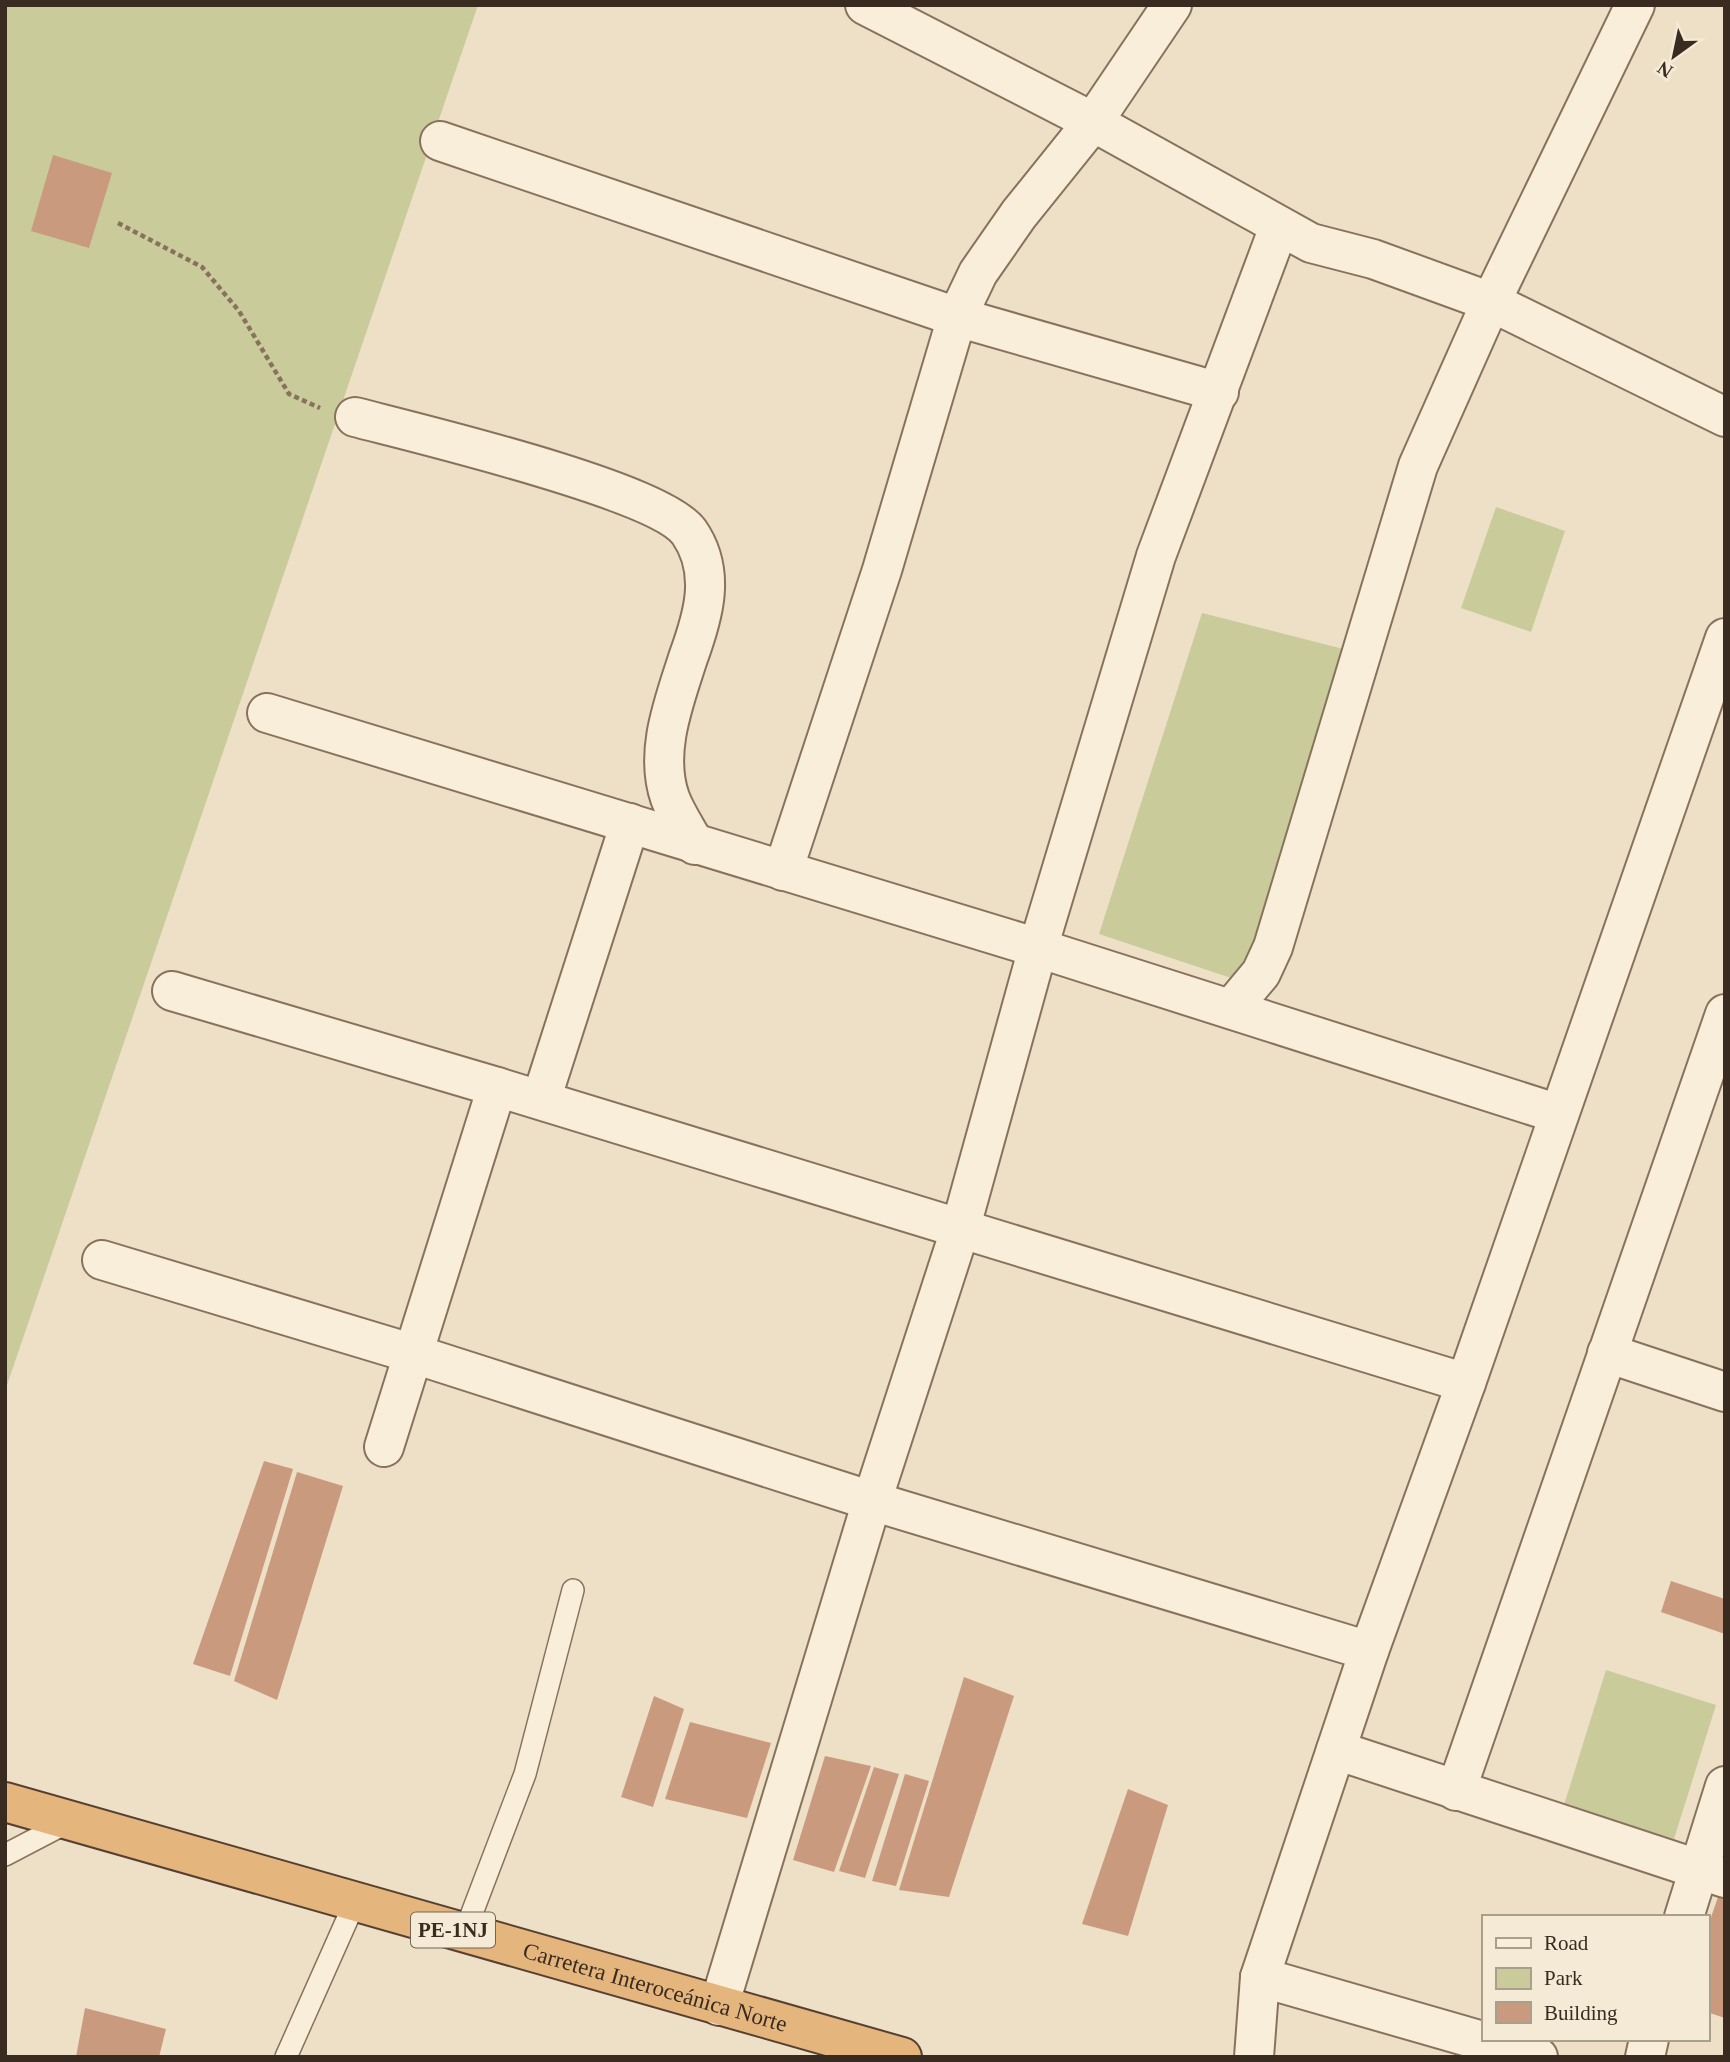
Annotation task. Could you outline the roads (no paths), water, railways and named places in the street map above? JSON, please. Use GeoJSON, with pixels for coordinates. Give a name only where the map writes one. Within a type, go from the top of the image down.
{"type":"FeatureCollection","features":[{"type":"Feature","properties":{"kind":"highway","name":"Carretera Interoceánica Norte"},"geometry":{"type":"LineString","coordinates":[[5,1802],[900,2057]]}},
{"type":"Feature","properties":{"kind":"street"},"geometry":{"type":"LineString","coordinates":[[865,5],[1093,122],[1311,243],[1373,259],[1492,302],[1725,417]]}},
{"type":"Feature","properties":{"kind":"street"},"geometry":{"type":"LineString","coordinates":[[783,871],[882,570],[957,317],[978,273],[1019,214],[1093,122],[1172,5]]}},
{"type":"Feature","properties":{"kind":"street"},"geometry":{"type":"LineString","coordinates":[[1231,1009],[1261,973],[1272,947],[1418,466],[1492,302],[1635,5]]}},
{"type":"Feature","properties":{"kind":"street"},"geometry":{"type":"LineString","coordinates":[[440,141],[957,317],[1219,392]]}},
{"type":"Feature","properties":{"kind":"street"},"geometry":{"type":"LineString","coordinates":[[719,2006],[872,1501],[960,1230],[1038,948],[1156,556],[1279,227]]}},
{"type":"Feature","properties":{"kind":"street"},"geometry":{"type":"LineString","coordinates":[[355,417],[515,460],[649,504],[688,531],[705,565],[705,610],[675,699],[663,756],[670,797],[695,845]]}},
{"type":"Feature","properties":{"kind":"street"},"geometry":{"type":"LineString","coordinates":[[1254,2057],[1260,1977],[1368,1651],[1466,1383],[1725,638]]}},
{"type":"Feature","properties":{"kind":"street"},"geometry":{"type":"LineString","coordinates":[[267,713],[1038,948],[1559,1114]]}},
{"type":"Feature","properties":{"kind":"street"},"geometry":{"type":"LineString","coordinates":[[541,1100],[630,823]]}},
{"type":"Feature","properties":{"kind":"street"},"geometry":{"type":"LineString","coordinates":[[172,991],[541,1100],[1466,1383]]}},
{"type":"Feature","properties":{"kind":"street"},"geometry":{"type":"LineString","coordinates":[[1456,1791],[1725,1014]]}},
{"type":"Feature","properties":{"kind":"street"},"geometry":{"type":"LineString","coordinates":[[384,1447],[497,1087]]}},
{"type":"Feature","properties":{"kind":"street"},"geometry":{"type":"LineString","coordinates":[[102,1260],[414,1354],[872,1501],[1368,1651]]}},
{"type":"Feature","properties":{"kind":"street"},"geometry":{"type":"LineString","coordinates":[[1607,1353],[1725,1392]]}},
{"type":"Feature","properties":{"kind":"street"},"geometry":{"type":"LineString","coordinates":[[1336,1749],[1711,1874]]}},
{"type":"Feature","properties":{"kind":"street"},"geometry":{"type":"LineString","coordinates":[[1685,1915],[1711,1874],[1725,1786]]}},
{"type":"Feature","properties":{"kind":"street"},"geometry":{"type":"LineString","coordinates":[[1260,1977],[1482,2041]]}},
{"type":"Feature","properties":{"kind":"street"},"geometry":{"type":"LineString","coordinates":[[1482,2041],[1538,2057]]}},
{"type":"Feature","properties":{"kind":"lane"},"geometry":{"type":"LineString","coordinates":[[464,1934],[525,1774],[573,1590]]}},
{"type":"Feature","properties":{"kind":"lane"},"geometry":{"type":"LineString","coordinates":[[5,1855],[70,1821]]}},
{"type":"Feature","properties":{"kind":"lane"},"geometry":{"type":"LineString","coordinates":[[286,2057],[355,1902]]}}]}
